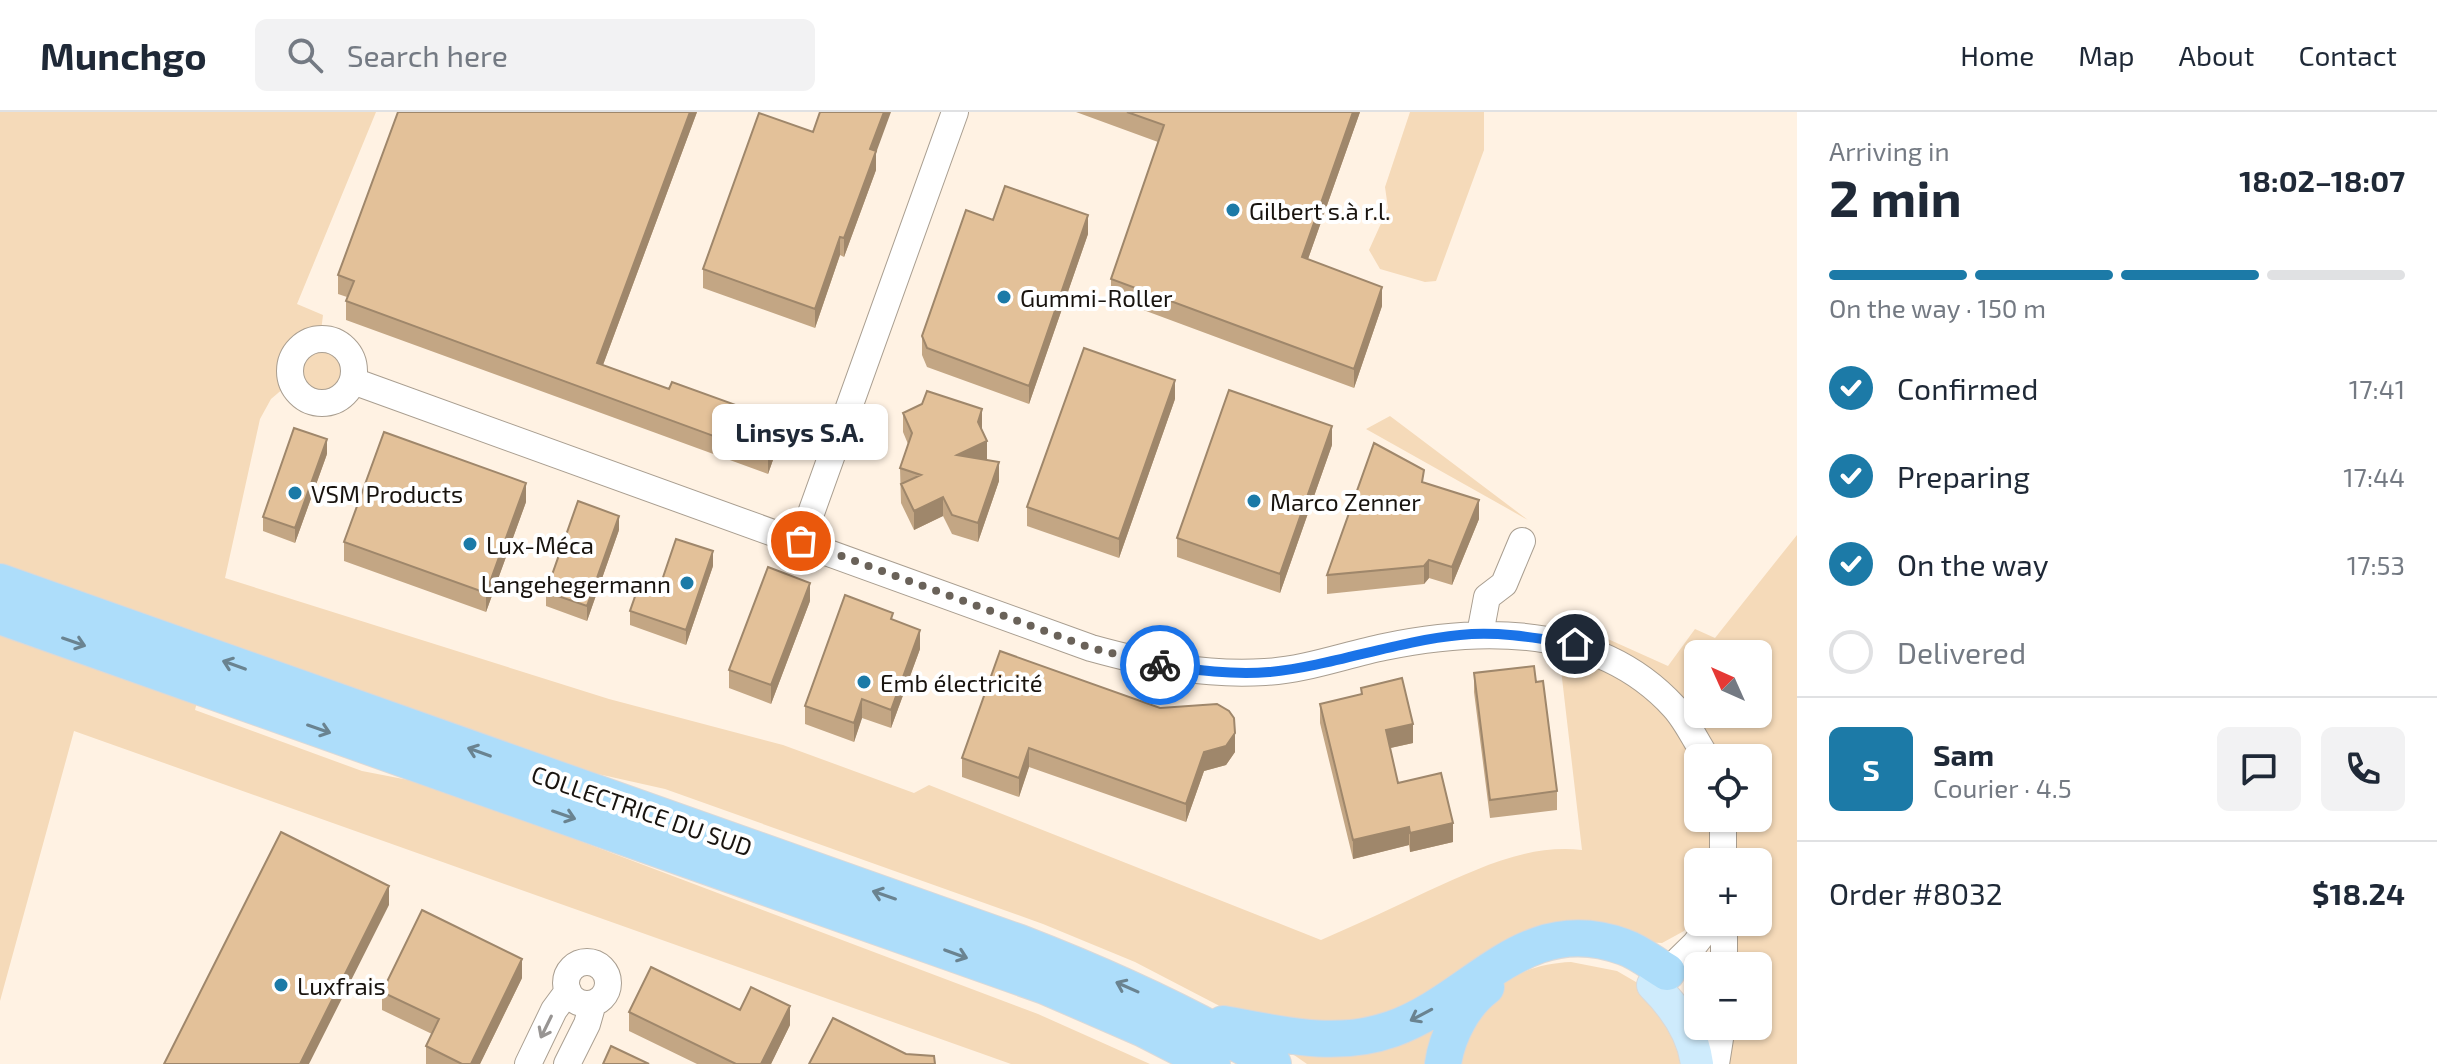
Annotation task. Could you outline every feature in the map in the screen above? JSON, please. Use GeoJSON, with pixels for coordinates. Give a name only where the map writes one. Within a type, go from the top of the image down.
{"type":"FeatureCollection","features":[{"type":"Feature","properties":{"kind":"highway","name":"COLLECTRICE DU SUD"},"geometry":{"type":"LineString","coordinates":[[0,582],[1020,943],[1090,970],[1198,1020],[1273,1064]]}},
{"type":"Feature","properties":{"kind":"highway","name":"COLLECTRICE DU SUD"},"geometry":{"type":"LineString","coordinates":[[0,616],[1045,986],[1144,1029],[1212,1064]]}},
{"type":"Feature","properties":{"kind":"highway"},"geometry":{"type":"LineString","coordinates":[[1198,1020],[1310,1039],[1349,1039],[1392,1029],[1416,1018],[1498,963],[1542,942],[1565,938],[1591,939],[1625,947],[1660,978]]}},
{"type":"Feature","properties":{"kind":"highway"},"geometry":{"type":"LineString","coordinates":[[1443,1064],[1458,1019],[1481,991],[1512,969],[1548,957],[1571,956],[1620,965],[1660,978]]}},
{"type":"Feature","properties":{"kind":"main road"},"geometry":{"type":"LineString","coordinates":[[1660,978],[1684,987]]}},
{"type":"Feature","properties":{"kind":"main road"},"geometry":{"type":"LineString","coordinates":[[1660,978],[1695,1047],[1697,1064]]}},
{"type":"Feature","properties":{"kind":"main road"},"geometry":{"type":"LineString","coordinates":[[1710,1040],[1716,1064]]}},
{"type":"Feature","properties":{"kind":"street"},"geometry":{"type":"LineString","coordinates":[[801,541],[955,112]]}},
{"type":"Feature","properties":{"kind":"street"},"geometry":{"type":"LineString","coordinates":[[353,381],[1091,648],[1150,664],[1216,673],[1267,672],[1461,634],[1518,634],[1575,644],[1629,668],[1675,707],[1698,744]]}},
{"type":"Feature","properties":{"kind":"street"},"geometry":{"type":"LineString","coordinates":[[1480,634],[1487,597],[1504,584],[1522,541]]}},
{"type":"Feature","properties":{"kind":"street"},"geometry":{"type":"LineString","coordinates":[[1660,978],[1701,936]]}},
{"type":"Feature","properties":{"kind":"street"},"geometry":{"type":"LineString","coordinates":[[582,963],[596,964],[607,974],[605,995],[593,1003],[575,1001],[568,991],[570,971],[582,963]]}},
{"type":"Feature","properties":{"kind":"street"},"geometry":{"type":"LineString","coordinates":[[528,1064],[554,1010],[568,991]]}},
{"type":"Feature","properties":{"kind":"street"},"geometry":{"type":"LineString","coordinates":[[567,1064],[587,1024],[593,1003]]}},
{"type":"Feature","properties":{"kind":"street"},"geometry":{"type":"LineString","coordinates":[[1716,1064],[1720,1040]]}},
{"type":"Feature","properties":{"kind":"shaded area"},"geometry":{"type":"Polygon","coordinates":[[[0,112],[376,112],[297,304],[323,315],[320,339],[341,346],[352,358],[354,373],[348,388],[338,399],[323,404],[307,399],[291,382],[271,399],[260,419],[225,578],[609,699],[783,745],[914,793],[929,785],[1321,940],[1465,874],[1503,860],[1541,851],[1582,850],[1560,661],[1561,618],[1668,666],[1684,644],[1684,728],[1772,728],[1772,640],[1687,640],[1695,629],[1715,638],[1797,535],[1797,1064],[1725,1064],[1727,1040],[1772,1040],[1772,952],[1730,952],[1731,936],[1772,936],[1772,848],[1684,848],[1684,931],[1662,943],[1644,942],[1593,928],[1425,1005],[1347,1031],[1235,1014],[1135,962],[1043,924],[665,789],[589,772],[0,564],[0,112]]]}},
{"type":"Feature","properties":{"kind":"shaded area"},"geometry":{"type":"Polygon","coordinates":[[[1410,112],[1484,112],[1484,150],[1436,281],[1425,282],[1380,269],[1369,250],[1388,208],[1385,187],[1410,112]]]}},
{"type":"Feature","properties":{"kind":"shaded area"},"geometry":{"type":"Polygon","coordinates":[[[1390,416],[1528,520],[1366,429],[1390,416]]]}},
{"type":"Feature","properties":{"kind":"shaded area"},"geometry":{"type":"Polygon","coordinates":[[[0,633],[197,702],[195,710],[362,771],[429,784],[1038,1014],[1150,1064],[1011,1064],[74,731],[0,1001],[0,633]]]}},
{"type":"Feature","properties":{"kind":"shaded area"},"geometry":{"type":"Polygon","coordinates":[[[1571,962],[1617,971],[1648,989],[1691,1064],[1450,1064],[1477,1011],[1495,989],[1525,971],[1571,962]]]}},
{"type":"Feature","properties":{"kind":"shaded area"},"geometry":{"type":"Polygon","coordinates":[[[1438,1012],[1435,1064],[1307,1064],[1271,1039],[1438,1012]]]}},
{"type":"Feature","properties":{"kind":"building"},"geometry":{"type":"Polygon","coordinates":[[[398,112],[690,112],[597,363],[669,389],[672,382],[780,421],[768,456],[346,301],[354,281],[338,275],[398,112]]]}},
{"type":"Feature","properties":{"kind":"building"},"geometry":{"type":"Polygon","coordinates":[[[820,112],[884,112],[870,149],[876,151],[844,238],[840,237],[815,309],[703,269],[759,113],[813,132],[820,112]]]}},
{"type":"Feature","properties":{"kind":"building","name":"Gilbert s.à r.l."},"geometry":{"type":"Polygon","coordinates":[[[1127,112],[1353,112],[1302,257],[1382,287],[1354,369],[1111,279],[1164,125],[1127,112]]]}},
{"type":"Feature","properties":{"kind":"building","name":"Gummi-Roller"},"geometry":{"type":"Polygon","coordinates":[[[1005,186],[1088,215],[1029,386],[927,348],[922,336],[966,210],[993,220],[1005,186]]]}},
{"type":"Feature","properties":{"kind":"building"},"geometry":{"type":"Polygon","coordinates":[[[1084,348],[1175,380],[1119,539],[1027,507],[1084,348]]]}},
{"type":"Feature","properties":{"kind":"building","name":"Marco Zenner"},"geometry":{"type":"Polygon","coordinates":[[[1229,390],[1332,426],[1280,574],[1177,538],[1229,390]]]}},
{"type":"Feature","properties":{"kind":"building"},"geometry":{"type":"Polygon","coordinates":[[[927,391],[982,409],[978,422],[987,441],[957,455],[999,462],[978,523],[952,515],[943,497],[914,511],[901,484],[921,475],[900,468],[912,433],[903,413],[922,404],[927,391]]]}},
{"type":"Feature","properties":{"kind":"building","name":"VSM Products"},"geometry":{"type":"Polygon","coordinates":[[[294,428],[327,439],[295,528],[263,517],[294,428]]]}},
{"type":"Feature","properties":{"kind":"building"},"geometry":{"type":"Polygon","coordinates":[[[384,432],[526,483],[486,593],[344,542],[384,432]]]}},
{"type":"Feature","properties":{"kind":"building"},"geometry":{"type":"Polygon","coordinates":[[[1374,443],[1424,470],[1422,482],[1479,500],[1452,567],[1429,560],[1424,566],[1327,575],[1374,443]]]}},
{"type":"Feature","properties":{"kind":"building"},"geometry":{"type":"Polygon","coordinates":[[[578,501],[619,516],[587,606],[546,592],[578,501]]]}},
{"type":"Feature","properties":{"kind":"building","name":"Langehegermann"},"geometry":{"type":"Polygon","coordinates":[[[676,539],[713,551],[686,630],[630,611],[639,585],[658,592],[676,539]]]}},
{"type":"Feature","properties":{"kind":"building"},"geometry":{"type":"Polygon","coordinates":[[[768,567],[810,583],[771,685],[729,670],[768,567]]]}},
{"type":"Feature","properties":{"kind":"building","name":"Emb électricité"},"geometry":{"type":"Polygon","coordinates":[[[845,595],[893,613],[891,619],[920,630],[891,710],[862,699],[854,723],[805,706],[845,595]]]}},
{"type":"Feature","properties":{"kind":"building"},"geometry":{"type":"Polygon","coordinates":[[[1000,651],[1160,708],[1217,704],[1234,718],[1235,733],[1226,746],[1204,752],[1186,804],[1029,748],[1019,778],[962,758],[1000,651]]]}},
{"type":"Feature","properties":{"kind":"building"},"geometry":{"type":"Polygon","coordinates":[[[1534,666],[1536,682],[1543,681],[1557,791],[1490,800],[1474,673],[1534,666]]]}},
{"type":"Feature","properties":{"kind":"building"},"geometry":{"type":"Polygon","coordinates":[[[1402,678],[1413,724],[1386,730],[1398,783],[1441,773],[1453,823],[1410,833],[1409,827],[1353,840],[1320,704],[1362,694],[1361,688],[1402,678]]]}},
{"type":"Feature","properties":{"kind":"building","name":"Luxfrais"},"geometry":{"type":"Polygon","coordinates":[[[281,832],[389,886],[300,1064],[164,1064],[281,832]]]}},
{"type":"Feature","properties":{"kind":"building"},"geometry":{"type":"Polygon","coordinates":[[[422,910],[522,959],[471,1064],[462,1064],[426,1046],[439,1019],[382,992],[422,910]]]}},
{"type":"Feature","properties":{"kind":"building"},"geometry":{"type":"Polygon","coordinates":[[[651,967],[740,1010],[751,987],[790,1006],[761,1064],[736,1064],[629,1012],[651,967]]]}},
{"type":"Feature","properties":{"kind":"building"},"geometry":{"type":"Polygon","coordinates":[[[833,1018],[906,1054],[934,1056],[935,1064],[809,1064],[833,1018]]]}},
{"type":"Feature","properties":{"kind":"building"},"geometry":{"type":"Polygon","coordinates":[[[611,1046],[649,1064],[603,1064],[611,1046]]]}},
{"type":"Feature","properties":{"kind":"way so far"},"geometry":{"type":"LineString","coordinates":[[801,541],[1091,648],[1160,665]]}},
{"type":"Feature","properties":{"kind":"place","name":"Gilbert s.à r.l."},"geometry":{"type":"Point","coordinates":[1233,210]}},
{"type":"Feature","properties":{"kind":"place","name":"Gummi-Roller"},"geometry":{"type":"Point","coordinates":[1004,297]}},
{"type":"Feature","properties":{"kind":"place","name":"VSM Products"},"geometry":{"type":"Point","coordinates":[295,493]}},
{"type":"Feature","properties":{"kind":"place","name":"Marco Zenner"},"geometry":{"type":"Point","coordinates":[1254,501]}},
{"type":"Feature","properties":{"kind":"place","name":"Linsys S.A."},"geometry":{"type":"Point","coordinates":[801,541]}},
{"type":"Feature","properties":{"kind":"place","name":"Lux-Méca"},"geometry":{"type":"Point","coordinates":[470,544]}},
{"type":"Feature","properties":{"kind":"place","name":"Langehegermann"},"geometry":{"type":"Point","coordinates":[687,583]}},
{"type":"Feature","properties":{"kind":"place","name":"Emb électricité"},"geometry":{"type":"Point","coordinates":[864,682]}},
{"type":"Feature","properties":{"kind":"place","name":"Luxfrais"},"geometry":{"type":"Point","coordinates":[281,985]}},
{"type":"Feature","properties":{"kind":"route"},"geometry":{"type":"LineString","coordinates":[[1160,665],[1216,673],[1267,672],[1461,634],[1518,634],[1575,644]]}}]}
